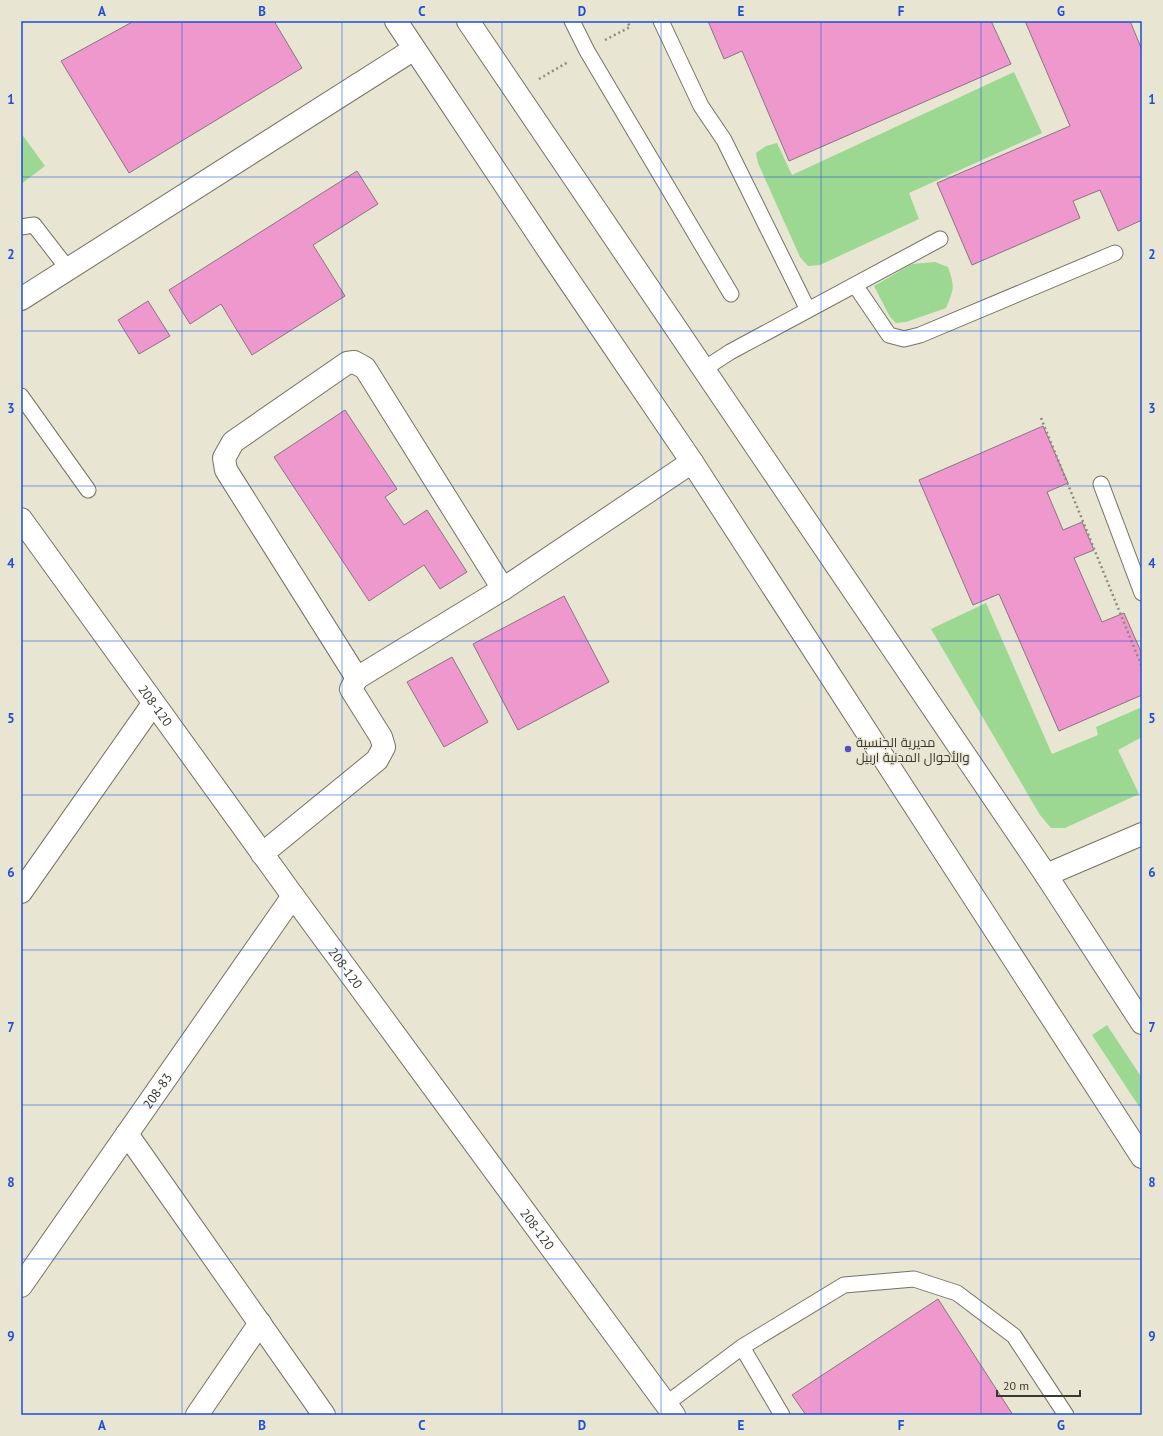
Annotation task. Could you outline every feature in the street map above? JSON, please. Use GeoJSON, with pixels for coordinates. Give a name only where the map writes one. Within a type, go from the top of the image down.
{"type":"FeatureCollection","features":[{"type":"Feature","properties":{"kind":"street"},"geometry":{"type":"LineString","coordinates":[[396,21],[692,462],[1142,1157]]}},
{"type":"Feature","properties":{"kind":"street"},"geometry":{"type":"LineString","coordinates":[[468,21],[1046,875],[1142,1023]]}},
{"type":"Feature","properties":{"kind":"street"},"geometry":{"type":"LineString","coordinates":[[21,299],[414,49]]}},
{"type":"Feature","properties":{"kind":"street"},"geometry":{"type":"LineString","coordinates":[[357,678],[226,470],[224,458],[233,442],[346,363],[354,362],[365,368],[503,589]]}},
{"type":"Feature","properties":{"kind":"street"},"geometry":{"type":"LineString","coordinates":[[262,854],[377,760],[384,747],[381,737],[351,689],[357,678],[503,589],[692,462]]}},
{"type":"Feature","properties":{"kind":"street","name":"208-120"},"geometry":{"type":"LineString","coordinates":[[21,519],[262,854],[670,1409]]}},
{"type":"Feature","properties":{"kind":"street"},"geometry":{"type":"LineString","coordinates":[[21,892],[153,704]]}},
{"type":"Feature","properties":{"kind":"street"},"geometry":{"type":"LineString","coordinates":[[1046,875],[1142,834]]}},
{"type":"Feature","properties":{"kind":"street","name":"208-83"},"geometry":{"type":"LineString","coordinates":[[21,1286],[293,896]]}},
{"type":"Feature","properties":{"kind":"street"},"geometry":{"type":"LineString","coordinates":[[127,1134],[324,1415]]}},
{"type":"Feature","properties":{"kind":"street"},"geometry":{"type":"LineString","coordinates":[[197,1415],[260,1323]]}},
{"type":"Feature","properties":{"kind":"lane"},"geometry":{"type":"LineString","coordinates":[[572,21],[587,51],[731,294]]}},
{"type":"Feature","properties":{"kind":"lane"},"geometry":{"type":"LineString","coordinates":[[661,21],[701,106],[724,140],[808,310]]}},
{"type":"Feature","properties":{"kind":"lane"},"geometry":{"type":"LineString","coordinates":[[21,227],[34,225],[68,270]]}},
{"type":"Feature","properties":{"kind":"lane"},"geometry":{"type":"LineString","coordinates":[[704,369],[730,352],[940,239]]}},
{"type":"Feature","properties":{"kind":"lane"},"geometry":{"type":"LineString","coordinates":[[855,285],[889,335],[904,339],[920,335],[1115,253]]}},
{"type":"Feature","properties":{"kind":"lane"},"geometry":{"type":"LineString","coordinates":[[21,396],[88,490]]}},
{"type":"Feature","properties":{"kind":"lane"},"geometry":{"type":"LineString","coordinates":[[1101,484],[1142,593]]}},
{"type":"Feature","properties":{"kind":"lane"},"geometry":{"type":"LineString","coordinates":[[670,1409],[742,1347],[844,1285],[914,1279],[957,1293],[1014,1336],[1066,1415]]}},
{"type":"Feature","properties":{"kind":"lane"},"geometry":{"type":"LineString","coordinates":[[742,1347],[782,1415]]}},
{"type":"Feature","properties":{"kind":"path"},"geometry":{"type":"LineString","coordinates":[[1041,418],[1142,667]]}},
{"type":"Feature","properties":{"kind":"green space"},"geometry":{"type":"Polygon","coordinates":[[[1014,72],[1042,133],[909,193],[919,219],[820,265],[808,266],[800,257],[758,163],[756,153],[766,146],[777,143],[792,175],[1014,72]]]}},
{"type":"Feature","properties":{"kind":"green space"},"geometry":{"type":"Polygon","coordinates":[[[21,133],[45,166],[21,184],[21,133]]]}},
{"type":"Feature","properties":{"kind":"green space"},"geometry":{"type":"Polygon","coordinates":[[[935,262],[948,267],[952,279],[953,288],[946,308],[906,322],[896,323],[890,317],[874,286],[912,264],[935,262]]]}},
{"type":"Feature","properties":{"kind":"green space"},"geometry":{"type":"Polygon","coordinates":[[[986,603],[1052,754],[1098,735],[1096,727],[1142,707],[1142,737],[1118,750],[1139,794],[1065,828],[1051,828],[1040,815],[931,629],[986,603]]]}},
{"type":"Feature","properties":{"kind":"green space"},"geometry":{"type":"Polygon","coordinates":[[[1107,1025],[1142,1078],[1142,1111],[1092,1035],[1107,1025]]]}},
{"type":"Feature","properties":{"kind":"building"},"geometry":{"type":"Polygon","coordinates":[[[134,21],[274,21],[302,68],[129,173],[61,61],[134,21]]]}},
{"type":"Feature","properties":{"kind":"building"},"geometry":{"type":"Polygon","coordinates":[[[708,21],[991,21],[1011,64],[789,161],[742,51],[724,59],[708,21]]]}},
{"type":"Feature","properties":{"kind":"building"},"geometry":{"type":"Polygon","coordinates":[[[1025,21],[1130,21],[1142,50],[1142,220],[1118,231],[1100,190],[1073,201],[1080,218],[972,265],[937,183],[1070,126],[1025,21]]]}},
{"type":"Feature","properties":{"kind":"building"},"geometry":{"type":"Polygon","coordinates":[[[357,171],[378,204],[313,245],[345,296],[252,355],[221,304],[190,324],[169,290],[357,171]]]}},
{"type":"Feature","properties":{"kind":"building"},"geometry":{"type":"Polygon","coordinates":[[[148,301],[170,336],[139,354],[118,320],[148,301]]]}},
{"type":"Feature","properties":{"kind":"building"},"geometry":{"type":"Polygon","coordinates":[[[345,410],[397,489],[385,497],[404,525],[427,510],[467,572],[440,589],[424,565],[369,601],[274,457],[345,410]]]}},
{"type":"Feature","properties":{"kind":"building"},"geometry":{"type":"Polygon","coordinates":[[[1043,426],[1068,483],[1047,492],[1063,530],[1082,522],[1094,550],[1074,558],[1102,622],[1124,613],[1142,654],[1142,695],[1059,731],[999,594],[973,605],[919,480],[1043,426]]]}},
{"type":"Feature","properties":{"kind":"building"},"geometry":{"type":"Polygon","coordinates":[[[564,596],[609,682],[518,730],[473,644],[564,596]]]}},
{"type":"Feature","properties":{"kind":"building"},"geometry":{"type":"Polygon","coordinates":[[[452,657],[488,722],[444,747],[407,682],[452,657]]]}},
{"type":"Feature","properties":{"kind":"building"},"geometry":{"type":"Polygon","coordinates":[[[938,1299],[1013,1415],[806,1415],[792,1395],[938,1299]]]}},
{"type":"Feature","properties":{"kind":"place","name":"مديرية الجنسية والأحوال المدنية اربيل"},"geometry":{"type":"Point","coordinates":[848,749]}}]}
